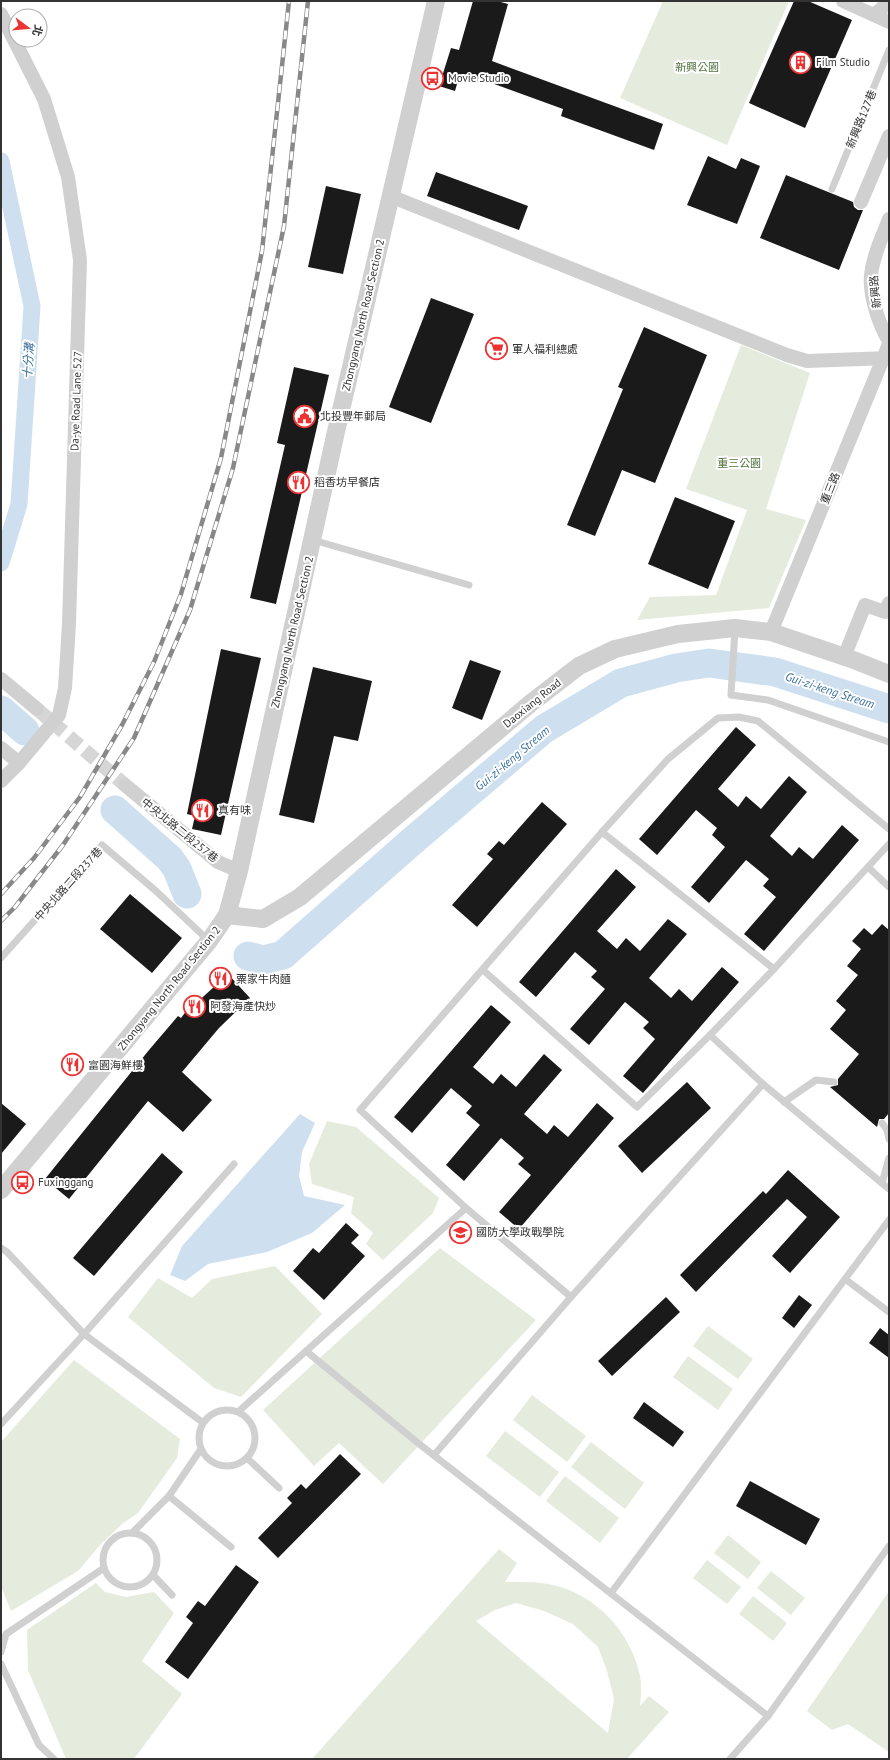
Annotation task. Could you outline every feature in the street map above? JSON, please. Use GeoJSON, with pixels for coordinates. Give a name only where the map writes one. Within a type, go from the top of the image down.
{"type":"FeatureCollection","features":[{"type":"Feature","properties":{"kind":"street","name":"Zhongyang North Road Section 2"},"geometry":{"type":"LineString","coordinates":[[1,1190],[210,941],[227,915],[239,870],[390,196],[436,1]]}},
{"type":"Feature","properties":{"kind":"street"},"geometry":{"type":"LineString","coordinates":[[843,1],[889,22]]}},
{"type":"Feature","properties":{"kind":"street"},"geometry":{"type":"LineString","coordinates":[[874,15],[889,2]]}},
{"type":"Feature","properties":{"kind":"street","name":"Da-ye Road Lane 527"},"geometry":{"type":"LineString","coordinates":[[1,14],[44,99],[68,177],[80,260],[69,624],[65,688],[59,715],[22,759],[1,781]]}},
{"type":"Feature","properties":{"kind":"street"},"geometry":{"type":"LineString","coordinates":[[861,202],[889,136]]}},
{"type":"Feature","properties":{"kind":"street"},"geometry":{"type":"LineString","coordinates":[[390,196],[794,357],[807,361],[887,353]]}},
{"type":"Feature","properties":{"kind":"street","name":"新興路"},"geometry":{"type":"LineString","coordinates":[[889,219],[871,276],[873,296],[878,317],[889,341]]}},
{"type":"Feature","properties":{"kind":"street","name":"重三路"},"geometry":{"type":"LineString","coordinates":[[771,632],[887,353]]}},
{"type":"Feature","properties":{"kind":"street"},"geometry":{"type":"LineString","coordinates":[[844,657],[865,605],[885,612],[889,603]]}},
{"type":"Feature","properties":{"kind":"street","name":"Daoxiang Road"},"geometry":{"type":"LineString","coordinates":[[227,915],[263,919],[300,897],[531,703],[580,666],[615,650],[678,634],[735,628],[771,632],[889,674]]}},
{"type":"Feature","properties":{"kind":"street"},"geometry":{"type":"LineString","coordinates":[[1,679],[37,709]]}},
{"type":"Feature","properties":{"kind":"street"},"geometry":{"type":"LineString","coordinates":[[1,748],[22,759]]}},
{"type":"Feature","properties":{"kind":"street","name":"中央北路二段257巷"},"geometry":{"type":"LineString","coordinates":[[125,785],[218,862],[239,870]]}},
{"type":"Feature","properties":{"kind":"lane","name":"新興路127巷"},"geometry":{"type":"LineString","coordinates":[[832,188],[889,50]]}},
{"type":"Feature","properties":{"kind":"lane"},"geometry":{"type":"LineString","coordinates":[[313,540],[469,585]]}},
{"type":"Feature","properties":{"kind":"lane"},"geometry":{"type":"LineString","coordinates":[[735,628],[731,695],[768,700],[889,742]]}},
{"type":"Feature","properties":{"kind":"lane"},"geometry":{"type":"LineString","coordinates":[[571,1297],[466,1208],[360,1110],[602,832],[668,759],[718,718],[739,717],[758,721],[889,829]]}},
{"type":"Feature","properties":{"kind":"lane"},"geometry":{"type":"LineString","coordinates":[[602,832],[774,969]]}},
{"type":"Feature","properties":{"kind":"lane"},"geometry":{"type":"LineString","coordinates":[[482,970],[637,1107],[774,969],[869,868],[889,844]]}},
{"type":"Feature","properties":{"kind":"lane","name":"中央北路二段237巷"},"geometry":{"type":"LineString","coordinates":[[1,958],[102,845],[156,891],[210,941]]}},
{"type":"Feature","properties":{"kind":"lane"},"geometry":{"type":"LineString","coordinates":[[869,868],[889,887]]}},
{"type":"Feature","properties":{"kind":"lane"},"geometry":{"type":"LineString","coordinates":[[710,1035],[763,1084],[889,1189]]}},
{"type":"Feature","properties":{"kind":"lane"},"geometry":{"type":"LineString","coordinates":[[784,1102],[816,1080],[834,1082]]}},
{"type":"Feature","properties":{"kind":"lane"},"geometry":{"type":"LineString","coordinates":[[434,1455],[571,1297],[763,1084]]}},
{"type":"Feature","properties":{"kind":"lane"},"geometry":{"type":"LineString","coordinates":[[882,1123],[887,1130],[889,1139]]}},
{"type":"Feature","properties":{"kind":"lane"},"geometry":{"type":"LineString","coordinates":[[882,1183],[889,1158]]}},
{"type":"Feature","properties":{"kind":"lane"},"geometry":{"type":"LineString","coordinates":[[1,1424],[84,1334],[234,1164]]}},
{"type":"Feature","properties":{"kind":"lane"},"geometry":{"type":"LineString","coordinates":[[239,1411],[466,1208]]}},
{"type":"Feature","properties":{"kind":"lane"},"geometry":{"type":"LineString","coordinates":[[611,1593],[889,1220]]}},
{"type":"Feature","properties":{"kind":"lane"},"geometry":{"type":"LineString","coordinates":[[1,1248],[7,1252],[84,1334],[202,1422]]}},
{"type":"Feature","properties":{"kind":"lane"},"geometry":{"type":"LineString","coordinates":[[845,1279],[889,1312]]}},
{"type":"Feature","properties":{"kind":"lane"},"geometry":{"type":"LineString","coordinates":[[306,1351],[434,1455],[768,1716]]}},
{"type":"Feature","properties":{"kind":"lane"},"geometry":{"type":"LineString","coordinates":[[226,1409],[239,1411],[250,1420],[255,1433],[254,1447],[247,1458],[235,1466],[221,1466],[209,1460],[201,1449],[198,1436],[202,1422],[212,1413],[226,1409]]}},
{"type":"Feature","properties":{"kind":"lane"},"geometry":{"type":"LineString","coordinates":[[132,1533],[169,1496],[201,1449]]}},
{"type":"Feature","properties":{"kind":"lane"},"geometry":{"type":"LineString","coordinates":[[247,1458],[279,1488]]}},
{"type":"Feature","properties":{"kind":"lane"},"geometry":{"type":"LineString","coordinates":[[169,1496],[231,1548]]}},
{"type":"Feature","properties":{"kind":"lane"},"geometry":{"type":"LineString","coordinates":[[132,1533],[143,1536],[152,1543],[157,1553],[157,1564],[153,1575],[146,1583],[137,1587],[126,1587],[116,1584],[108,1577],[104,1568],[103,1555],[109,1543],[119,1535],[132,1533]]}},
{"type":"Feature","properties":{"kind":"lane"},"geometry":{"type":"LineString","coordinates":[[730,1759],[768,1716],[889,1546]]}},
{"type":"Feature","properties":{"kind":"lane"},"geometry":{"type":"LineString","coordinates":[[1,1652],[6,1634],[104,1568]]}},
{"type":"Feature","properties":{"kind":"lane"},"geometry":{"type":"LineString","coordinates":[[153,1575],[172,1595]]}},
{"type":"Feature","properties":{"kind":"lane"},"geometry":{"type":"LineString","coordinates":[[1,1664],[39,1744],[54,1759]]}},
{"type":"Feature","properties":{"kind":"green space","name":"新興公園"},"geometry":{"type":"Polygon","coordinates":[[[663,1],[789,1],[727,145],[620,98],[663,1]]]}},
{"type":"Feature","properties":{"kind":"green space","name":"重三公園"},"geometry":{"type":"Polygon","coordinates":[[[741,345],[810,373],[766,509],[806,520],[769,608],[637,620],[650,597],[716,595],[747,510],[686,489],[741,345]]]}},
{"type":"Feature","properties":{"kind":"green space"},"geometry":{"type":"Polygon","coordinates":[[[327,1121],[356,1127],[439,1198],[433,1213],[383,1260],[366,1244],[373,1233],[351,1213],[354,1197],[312,1184],[309,1164],[327,1121]]]}},
{"type":"Feature","properties":{"kind":"green space"},"geometry":{"type":"Polygon","coordinates":[[[440,1248],[536,1320],[383,1484],[339,1443],[314,1466],[263,1410],[440,1248]]]}},
{"type":"Feature","properties":{"kind":"green space"},"geometry":{"type":"Polygon","coordinates":[[[275,1266],[322,1314],[241,1397],[214,1388],[128,1317],[158,1278],[192,1298],[212,1279],[275,1266]]]}},
{"type":"Feature","properties":{"kind":"green space"},"geometry":{"type":"Polygon","coordinates":[[[708,1326],[753,1359],[738,1379],[693,1346],[708,1326]]]}},
{"type":"Feature","properties":{"kind":"green space"},"geometry":{"type":"Polygon","coordinates":[[[688,1356],[733,1389],[718,1410],[673,1377],[688,1356]]]}},
{"type":"Feature","properties":{"kind":"green space"},"geometry":{"type":"Polygon","coordinates":[[[74,1360],[180,1439],[177,1458],[138,1513],[122,1524],[100,1545],[78,1571],[11,1611],[1,1586],[1,1442],[74,1360]]]}},
{"type":"Feature","properties":{"kind":"green space"},"geometry":{"type":"Polygon","coordinates":[[[532,1395],[586,1436],[567,1462],[513,1420],[532,1395]]]}},
{"type":"Feature","properties":{"kind":"green space"},"geometry":{"type":"Polygon","coordinates":[[[505,1431],[559,1472],[540,1497],[486,1456],[505,1431]]]}},
{"type":"Feature","properties":{"kind":"green space"},"geometry":{"type":"Polygon","coordinates":[[[591,1442],[644,1483],[625,1509],[571,1467],[591,1442]]]}},
{"type":"Feature","properties":{"kind":"green space"},"geometry":{"type":"Polygon","coordinates":[[[565,1476],[619,1518],[600,1543],[546,1501],[565,1476]]]}},
{"type":"Feature","properties":{"kind":"green space"},"geometry":{"type":"Polygon","coordinates":[[[728,1535],[761,1562],[748,1579],[714,1553],[728,1535]]]}},
{"type":"Feature","properties":{"kind":"green space"},"geometry":{"type":"Polygon","coordinates":[[[499,1549],[517,1563],[505,1582],[551,1584],[572,1591],[599,1608],[621,1632],[636,1660],[641,1684],[640,1706],[649,1696],[669,1712],[627,1759],[312,1759],[499,1549]],[[516,1603],[495,1610],[476,1621],[608,1733],[614,1699],[607,1671],[598,1647],[573,1624],[544,1611],[516,1603]]]}},
{"type":"Feature","properties":{"kind":"green space"},"geometry":{"type":"Polygon","coordinates":[[[707,1560],[741,1587],[727,1604],[693,1578],[707,1560]]]}},
{"type":"Feature","properties":{"kind":"green space"},"geometry":{"type":"Polygon","coordinates":[[[771,1571],[805,1598],[791,1615],[757,1588],[771,1571]]]}},
{"type":"Feature","properties":{"kind":"green space"},"geometry":{"type":"Polygon","coordinates":[[[96,1583],[105,1592],[126,1597],[154,1592],[174,1613],[142,1661],[182,1694],[134,1759],[66,1759],[28,1670],[27,1630],[96,1583]]]}},
{"type":"Feature","properties":{"kind":"green space"},"geometry":{"type":"Polygon","coordinates":[[[889,1591],[889,1752],[848,1724],[832,1730],[807,1711],[889,1591]]]}},
{"type":"Feature","properties":{"kind":"green space"},"geometry":{"type":"Polygon","coordinates":[[[753,1596],[787,1623],[773,1641],[739,1614],[753,1596]]]}},
{"type":"Feature","properties":{"kind":"water"},"geometry":{"type":"Polygon","coordinates":[[[300,1114],[315,1123],[302,1152],[299,1176],[304,1196],[345,1205],[312,1233],[267,1252],[208,1264],[185,1281],[170,1275],[182,1246],[300,1114]]]}},
{"type":"Feature","properties":{"kind":"building"},"geometry":{"type":"Polygon","coordinates":[[[473,1],[497,1],[508,4],[492,61],[663,124],[654,150],[561,116],[563,109],[478,78],[477,83],[459,77],[455,91],[439,86],[451,48],[459,50],[473,1]]]}},
{"type":"Feature","properties":{"kind":"building","name":"Film Studio"},"geometry":{"type":"Polygon","coordinates":[[[794,1],[808,1],[852,20],[805,128],[749,103],[794,1]]]}},
{"type":"Feature","properties":{"kind":"building"},"geometry":{"type":"Polygon","coordinates":[[[708,156],[736,169],[741,158],[760,166],[737,224],[687,205],[708,156]]]}},
{"type":"Feature","properties":{"kind":"building"},"geometry":{"type":"Polygon","coordinates":[[[436,172],[528,206],[519,230],[427,196],[436,172]]]}},
{"type":"Feature","properties":{"kind":"building"},"geometry":{"type":"Polygon","coordinates":[[[786,175],[853,202],[854,207],[858,210],[863,210],[839,270],[760,238],[786,175]]]}},
{"type":"Feature","properties":{"kind":"building"},"geometry":{"type":"Polygon","coordinates":[[[326,186],[361,194],[343,274],[308,267],[326,186]]]}},
{"type":"Feature","properties":{"kind":"building"},"geometry":{"type":"Polygon","coordinates":[[[431,298],[474,314],[431,423],[389,407],[431,298]]]}},
{"type":"Feature","properties":{"kind":"building"},"geometry":{"type":"Polygon","coordinates":[[[644,327],[707,355],[655,483],[622,470],[595,536],[567,525],[623,389],[618,387],[644,327]]]}},
{"type":"Feature","properties":{"kind":"building"},"geometry":{"type":"Polygon","coordinates":[[[294,367],[329,375],[276,604],[250,598],[285,445],[277,443],[294,367]]]}},
{"type":"Feature","properties":{"kind":"building"},"geometry":{"type":"Polygon","coordinates":[[[675,497],[735,521],[708,589],[648,564],[675,497]]]}},
{"type":"Feature","properties":{"kind":"building"},"geometry":{"type":"Polygon","coordinates":[[[221,649],[261,658],[221,835],[192,829],[195,816],[187,814],[221,649]]]}},
{"type":"Feature","properties":{"kind":"building"},"geometry":{"type":"Polygon","coordinates":[[[470,660],[501,671],[482,720],[452,708],[470,660]]]}},
{"type":"Feature","properties":{"kind":"building"},"geometry":{"type":"Polygon","coordinates":[[[313,667],[372,681],[358,741],[334,736],[314,823],[279,815],[313,667]]]}},
{"type":"Feature","properties":{"kind":"building"},"geometry":{"type":"Polygon","coordinates":[[[736,727],[756,745],[718,789],[738,807],[746,796],[761,809],[789,776],[807,792],[770,836],[792,856],[799,847],[813,859],[842,825],[859,840],[764,951],[744,934],[776,897],[763,886],[769,879],[746,860],[709,903],[691,887],[725,847],[712,835],[717,828],[696,810],[657,855],[639,839],[736,727]]]}},
{"type":"Feature","properties":{"kind":"building"},"geometry":{"type":"Polygon","coordinates":[[[542,802],[567,824],[477,927],[452,905],[493,859],[487,854],[499,841],[504,845],[542,802]]]}},
{"type":"Feature","properties":{"kind":"building"},"geometry":{"type":"Polygon","coordinates":[[[616,869],[636,887],[597,931],[617,949],[626,938],[640,951],[668,919],[687,934],[649,978],[671,998],[679,989],[692,1001],[722,967],[739,982],[643,1093],[623,1076],[655,1039],[643,1028],[649,1022],[625,1002],[589,1045],[570,1029],[605,989],[591,977],[597,971],[575,952],[536,997],[519,982],[616,869]]]}},
{"type":"Feature","properties":{"kind":"building"},"geometry":{"type":"Polygon","coordinates":[[[130,894],[182,938],[152,973],[100,929],[130,894]]]}},
{"type":"Feature","properties":{"kind":"building"},"geometry":{"type":"Polygon","coordinates":[[[882,924],[889,930],[889,1113],[884,1119],[879,1119],[877,1127],[830,1087],[838,1085],[838,1079],[859,1054],[830,1029],[846,1010],[836,1001],[858,975],[847,966],[861,949],[852,941],[864,928],[872,935],[882,924]]]}},
{"type":"Feature","properties":{"kind":"building"},"geometry":{"type":"Polygon","coordinates":[[[228,974],[250,998],[219,1028],[182,1072],[212,1100],[183,1132],[148,1101],[69,1199],[45,1179],[178,1016],[181,1018],[190,1006],[192,1007],[228,974]]]}},
{"type":"Feature","properties":{"kind":"building"},"geometry":{"type":"Polygon","coordinates":[[[491,1005],[511,1022],[473,1067],[493,1084],[501,1074],[516,1087],[544,1054],[562,1070],[524,1114],[547,1134],[554,1125],[568,1137],[597,1103],[614,1118],[519,1229],[499,1212],[531,1175],[518,1164],[524,1158],[501,1138],[464,1181],[446,1165],[480,1125],[466,1113],[472,1106],[451,1088],[412,1133],[394,1117],[491,1005]]]}},
{"type":"Feature","properties":{"kind":"building"},"geometry":{"type":"Polygon","coordinates":[[[687,1082],[711,1108],[642,1173],[618,1146],[687,1082]]]}},
{"type":"Feature","properties":{"kind":"building"},"geometry":{"type":"Polygon","coordinates":[[[1,1103],[26,1124],[1,1154],[1,1103]]]}},
{"type":"Feature","properties":{"kind":"building"},"geometry":{"type":"Polygon","coordinates":[[[162,1153],[183,1172],[94,1276],[73,1258],[162,1153]]]}},
{"type":"Feature","properties":{"kind":"building"},"geometry":{"type":"Polygon","coordinates":[[[788,1170],[840,1217],[790,1273],[772,1256],[807,1217],[787,1199],[696,1292],[680,1275],[763,1191],[766,1194],[788,1170]]]}},
{"type":"Feature","properties":{"kind":"building"},"geometry":{"type":"Polygon","coordinates":[[[346,1223],[359,1235],[351,1243],[365,1256],[324,1300],[293,1271],[313,1248],[319,1253],[346,1223]]]}},
{"type":"Feature","properties":{"kind":"building"},"geometry":{"type":"Polygon","coordinates":[[[799,1295],[812,1305],[794,1328],[782,1318],[799,1295]]]}},
{"type":"Feature","properties":{"kind":"building"},"geometry":{"type":"Polygon","coordinates":[[[666,1297],[680,1312],[612,1376],[598,1361],[666,1297]]]}},
{"type":"Feature","properties":{"kind":"building"},"geometry":{"type":"Polygon","coordinates":[[[880,1328],[889,1335],[889,1358],[869,1343],[880,1328]]]}},
{"type":"Feature","properties":{"kind":"building"},"geometry":{"type":"Polygon","coordinates":[[[644,1402],[684,1432],[673,1447],[633,1418],[644,1402]]]}},
{"type":"Feature","properties":{"kind":"building"},"geometry":{"type":"Polygon","coordinates":[[[340,1454],[361,1474],[278,1558],[258,1538],[292,1503],[287,1498],[301,1484],[306,1489],[340,1454]]]}},
{"type":"Feature","properties":{"kind":"building"},"geometry":{"type":"Polygon","coordinates":[[[750,1481],[820,1519],[806,1545],[736,1506],[750,1481]]]}},
{"type":"Feature","properties":{"kind":"building"},"geometry":{"type":"Polygon","coordinates":[[[236,1565],[259,1582],[188,1679],[165,1662],[193,1623],[186,1617],[198,1601],[205,1606],[236,1565]]]}},
{"type":"Feature","properties":{"kind":"waterway","name":"十分溝"},"geometry":{"type":"LineString","coordinates":[[1,161],[32,306],[19,504],[1,563]]}},
{"type":"Feature","properties":{"kind":"waterway","name":"Gui-zi-keng Stream"},"geometry":{"type":"LineString","coordinates":[[248,956],[263,960],[283,955],[410,843],[544,729],[621,683],[676,668],[709,663],[775,672],[889,709]]}},
{"type":"Feature","properties":{"kind":"waterway"},"geometry":{"type":"LineString","coordinates":[[778,665],[780,667],[778,673]]}},
{"type":"Feature","properties":{"kind":"waterway","name":"Gui-zi-keng Stream"},"geometry":{"type":"LineString","coordinates":[[1,710],[25,731]]}},
{"type":"Feature","properties":{"kind":"waterway","name":"Gui-zi-keng Stream"},"geometry":{"type":"LineString","coordinates":[[115,810],[170,859],[177,869],[187,894]]}},
{"type":"Feature","properties":{"kind":"tunnel"},"geometry":{"type":"LineString","coordinates":[[37,709],[125,785]]}},
{"type":"Feature","properties":{"kind":"railway"},"geometry":{"type":"LineString","coordinates":[[1,894],[34,858],[80,797],[122,725],[154,662],[181,594],[221,458],[262,251],[289,1]]}},
{"type":"Feature","properties":{"kind":"railway"},"geometry":{"type":"LineString","coordinates":[[1,921],[15,907],[63,845],[134,738],[190,610],[233,468],[284,226],[308,1]]}},
{"type":"Feature","properties":{"kind":"place","name":"Film Studio"},"geometry":{"type":"Point","coordinates":[800,62]}},
{"type":"Feature","properties":{"kind":"place","name":"Movie Studio"},"geometry":{"type":"Point","coordinates":[433,78]}},
{"type":"Feature","properties":{"kind":"place","name":"軍人福利總處"},"geometry":{"type":"Point","coordinates":[497,349]}},
{"type":"Feature","properties":{"kind":"place","name":"北投豐年郵局"},"geometry":{"type":"Point","coordinates":[305,416]}},
{"type":"Feature","properties":{"kind":"place","name":"稻香坊早餐店"},"geometry":{"type":"Point","coordinates":[298,482]}},
{"type":"Feature","properties":{"kind":"place","name":"真有味"},"geometry":{"type":"Point","coordinates":[202,810]}},
{"type":"Feature","properties":{"kind":"place","name":"粟家牛肉麵"},"geometry":{"type":"Point","coordinates":[221,979]}},
{"type":"Feature","properties":{"kind":"place","name":"阿發海產快炒"},"geometry":{"type":"Point","coordinates":[195,1006]}},
{"type":"Feature","properties":{"kind":"place","name":"富園海鮮樓"},"geometry":{"type":"Point","coordinates":[72,1065]}},
{"type":"Feature","properties":{"kind":"place","name":"Fuxinggang"},"geometry":{"type":"Point","coordinates":[23,1182]}},
{"type":"Feature","properties":{"kind":"place","name":"國防大學政戰學院"},"geometry":{"type":"Point","coordinates":[461,1232]}}]}
